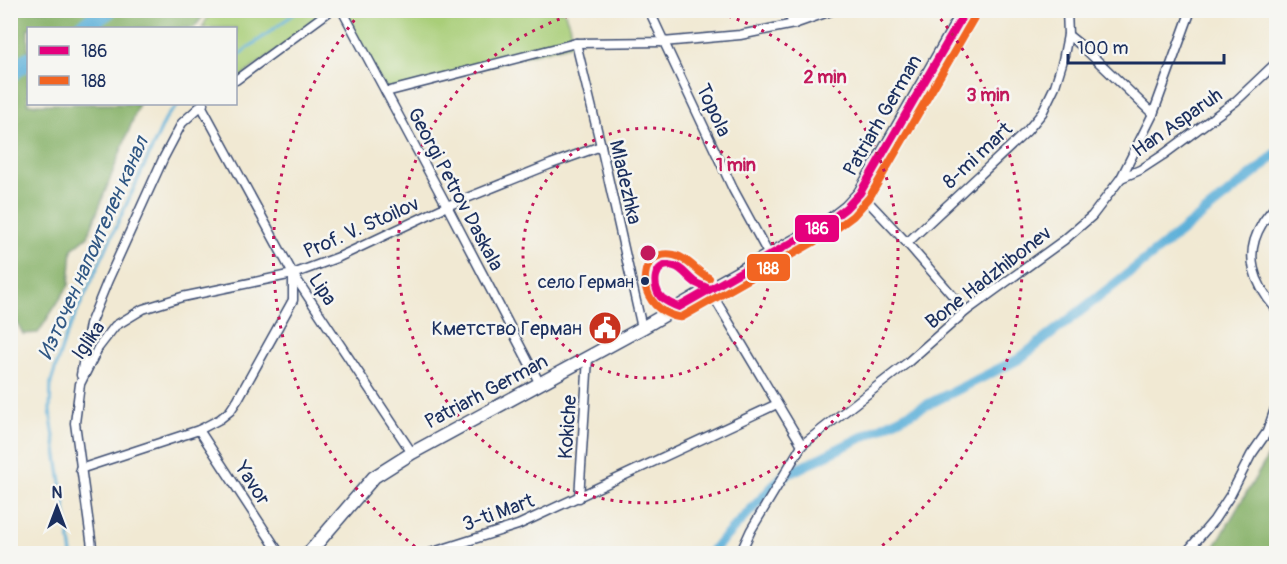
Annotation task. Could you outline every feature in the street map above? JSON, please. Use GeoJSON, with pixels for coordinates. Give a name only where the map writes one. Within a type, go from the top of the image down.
{"type":"FeatureCollection","features":[{"type":"Feature","properties":{"kind":"street"},"geometry":{"type":"LineString","coordinates":[[237,79],[331,10]]}},
{"type":"Feature","properties":{"kind":"street","name":"Georgi Petrov Daskala"},"geometry":{"type":"LineString","coordinates":[[342,10],[540,384]]}},
{"type":"Feature","properties":{"kind":"street","name":"Topola"},"geometry":{"type":"LineString","coordinates":[[649,10],[733,189],[769,255]]}},
{"type":"Feature","properties":{"kind":"street"},"geometry":{"type":"LineString","coordinates":[[786,10],[794,24]]}},
{"type":"Feature","properties":{"kind":"street"},"geometry":{"type":"LineString","coordinates":[[386,92],[576,43],[663,42],[740,35],[794,24],[834,10]]}},
{"type":"Feature","properties":{"kind":"street","name":"Patriarh German"},"geometry":{"type":"LineString","coordinates":[[308,554],[374,477],[412,453],[588,358],[828,222],[846,208],[860,193],[966,10]]}},
{"type":"Feature","properties":{"kind":"street","name":"8-mi mart"},"geometry":{"type":"LineString","coordinates":[[907,243],[1027,131],[1042,112],[1055,86],[1064,60],[1068,35],[1067,10]]}},
{"type":"Feature","properties":{"kind":"street","name":"Bone Hadzhibonev"},"geometry":{"type":"LineString","coordinates":[[740,554],[751,530],[802,445],[907,363],[966,311],[1064,240],[1092,216],[1121,178],[1153,114],[1191,10]]}},
{"type":"Feature","properties":{"kind":"street"},"geometry":{"type":"LineString","coordinates":[[1068,35],[1153,114]]}},
{"type":"Feature","properties":{"kind":"street","name":"Mladezhka"},"geometry":{"type":"LineString","coordinates":[[576,43],[602,146],[642,328]]}},
{"type":"Feature","properties":{"kind":"street","name":"Han Asparuh"},"geometry":{"type":"LineString","coordinates":[[1121,178],[1140,170],[1163,155],[1236,101],[1276,63]]}},
{"type":"Feature","properties":{"kind":"street"},"geometry":{"type":"LineString","coordinates":[[80,384],[90,324],[99,300],[163,159],[182,123],[201,105]]}},
{"type":"Feature","properties":{"kind":"street","name":"Lipa"},"geometry":{"type":"LineString","coordinates":[[203,105],[293,274],[412,453]]}},
{"type":"Feature","properties":{"kind":"street","name":"Prof. V. Stoilov"},"geometry":{"type":"LineString","coordinates":[[80,469],[199,430],[230,411],[293,300],[293,274],[339,257],[447,206],[550,164],[602,146]]}},
{"type":"Feature","properties":{"kind":"street"},"geometry":{"type":"LineString","coordinates":[[860,193],[966,311]]}},
{"type":"Feature","properties":{"kind":"street"},"geometry":{"type":"LineString","coordinates":[[1276,205],[1262,222],[1254,241],[1252,261],[1256,278],[1276,309]]}},
{"type":"Feature","properties":{"kind":"street","name":"Iglika"},"geometry":{"type":"LineString","coordinates":[[93,554],[75,423],[80,384],[98,348],[116,326],[143,309],[182,297],[293,274]]}},
{"type":"Feature","properties":{"kind":"street"},"geometry":{"type":"LineString","coordinates":[[709,289],[802,445]]}},
{"type":"Feature","properties":{"kind":"street","name":"Kokiche"},"geometry":{"type":"LineString","coordinates":[[579,498],[588,358]]}},
{"type":"Feature","properties":{"kind":"street","name":"3-ti Mart"},"geometry":{"type":"LineString","coordinates":[[428,554],[518,525],[777,404]]}},
{"type":"Feature","properties":{"kind":"street"},"geometry":{"type":"LineString","coordinates":[[1185,554],[1214,520],[1231,494],[1251,455],[1267,432],[1276,406]]}},
{"type":"Feature","properties":{"kind":"street","name":"Yavor"},"geometry":{"type":"LineString","coordinates":[[199,430],[280,554]]}},
{"type":"Feature","properties":{"kind":"green space"},"geometry":{"type":"Polygon","coordinates":[[[11,10],[207,11],[195,27],[27,27],[27,105],[139,105],[88,236],[72,249],[69,285],[38,333],[23,334],[11,310],[11,10]]]}},
{"type":"Feature","properties":{"kind":"green space"},"geometry":{"type":"Polygon","coordinates":[[[211,11],[331,11],[237,79],[237,27],[203,27],[211,11]]]}},
{"type":"Feature","properties":{"kind":"green space"},"geometry":{"type":"Polygon","coordinates":[[[342,11],[564,11],[576,43],[386,92],[342,11]]]}},
{"type":"Feature","properties":{"kind":"green space"},"geometry":{"type":"Polygon","coordinates":[[[1276,443],[1276,553],[1211,553],[1276,443]]]}},
{"type":"Feature","properties":{"kind":"waterway"},"geometry":{"type":"LineString","coordinates":[[83,27],[108,10]]}},
{"type":"Feature","properties":{"kind":"waterway","name":"Източен напоителен канал"},"geometry":{"type":"LineString","coordinates":[[237,56],[299,10]]}},
{"type":"Feature","properties":{"kind":"waterway"},"geometry":{"type":"LineString","coordinates":[[10,74],[27,61]]}},
{"type":"Feature","properties":{"kind":"waterway","name":"Източен напоителен канал"},"geometry":{"type":"LineString","coordinates":[[72,554],[50,411],[51,382],[65,338],[167,116],[178,105]]}},
{"type":"Feature","properties":{"kind":"waterway"},"geometry":{"type":"LineString","coordinates":[[709,554],[782,477],[1019,359],[1263,166],[1276,153]]}},
{"type":"Feature","properties":{"kind":"transit line","name":"186"},"geometry":{"type":"LineString","coordinates":[[709,289],[696,283],[674,266],[662,267],[656,276],[658,294],[679,307],[828,222],[846,208],[860,193],[966,10]]}},
{"type":"Feature","properties":{"kind":"transit line","name":"188"},"geometry":{"type":"LineString","coordinates":[[709,278],[679,257],[662,255],[648,266],[645,285],[655,305],[671,315],[682,317],[833,231],[853,216],[869,198],[975,16]]}},
{"type":"Feature","properties":{"kind":"place","name":"село Герман"},"geometry":{"type":"Point","coordinates":[645,281]}},
{"type":"Feature","properties":{"kind":"place","name":"Кметство Герман"},"geometry":{"type":"Point","coordinates":[605,328]}}]}
